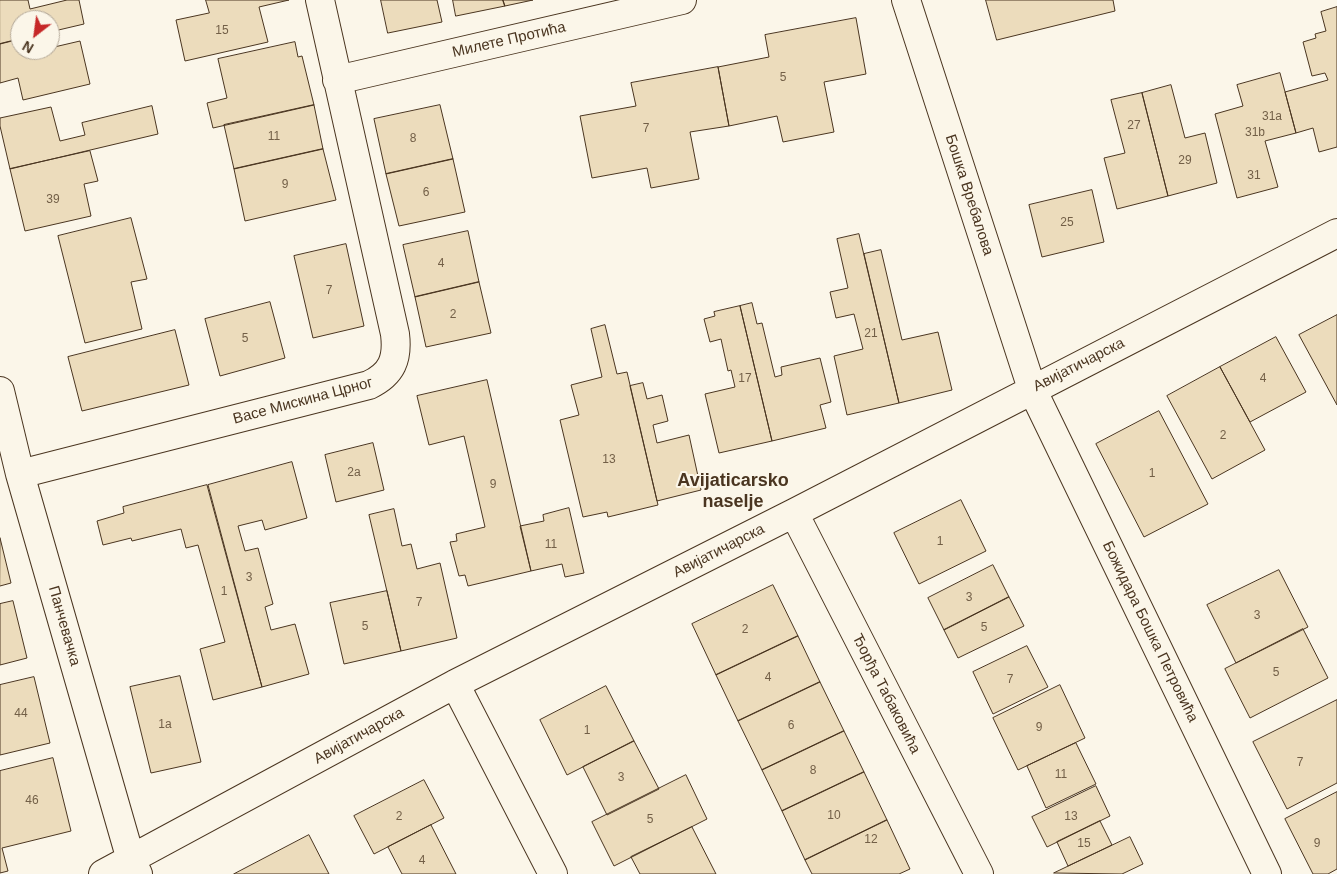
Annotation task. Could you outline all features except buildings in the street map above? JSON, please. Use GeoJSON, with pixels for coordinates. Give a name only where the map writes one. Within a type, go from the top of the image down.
{"type":"FeatureCollection","features":[{"type":"Feature","properties":{"kind":"street","name":"Васе Мискина Црног"},"geometry":{"type":"LineString","coordinates":[[20,474],[369,385],[381,379],[391,367],[397,350],[395,334],[320,0]]}},
{"type":"Feature","properties":{"kind":"street","name":"Милете Протића"},"geometry":{"type":"LineString","coordinates":[[337,80],[682,0]]}},
{"type":"Feature","properties":{"kind":"street","name":"Бошка Вребалова"},"geometry":{"type":"LineString","coordinates":[[906,0],[1032,389]]}},
{"type":"Feature","properties":{"kind":"street","name":"Авијатичарска"},"geometry":{"type":"LineString","coordinates":[[103,874],[134,867],[455,684],[794,513],[1337,232]]}},
{"type":"Feature","properties":{"kind":"street","name":"Божидара Бошка Петровића"},"geometry":{"type":"LineString","coordinates":[[1032,389],[1268,874]]}},
{"type":"Feature","properties":{"kind":"street","name":"Панчевачка"},"geometry":{"type":"LineString","coordinates":[[0,391],[20,474],[134,867]]}},
{"type":"Feature","properties":{"kind":"street","name":"Ђорђа Табаковића"},"geometry":{"type":"LineString","coordinates":[[794,513],[978,874]]}},
{"type":"Feature","properties":{"kind":"street"},"geometry":{"type":"LineString","coordinates":[[455,684],[553,874]]}},
{"type":"Feature","properties":{"kind":"district","name":"Avijaticarsko naselje"},"geometry":{"type":"Point","coordinates":[733,491]}}]}
